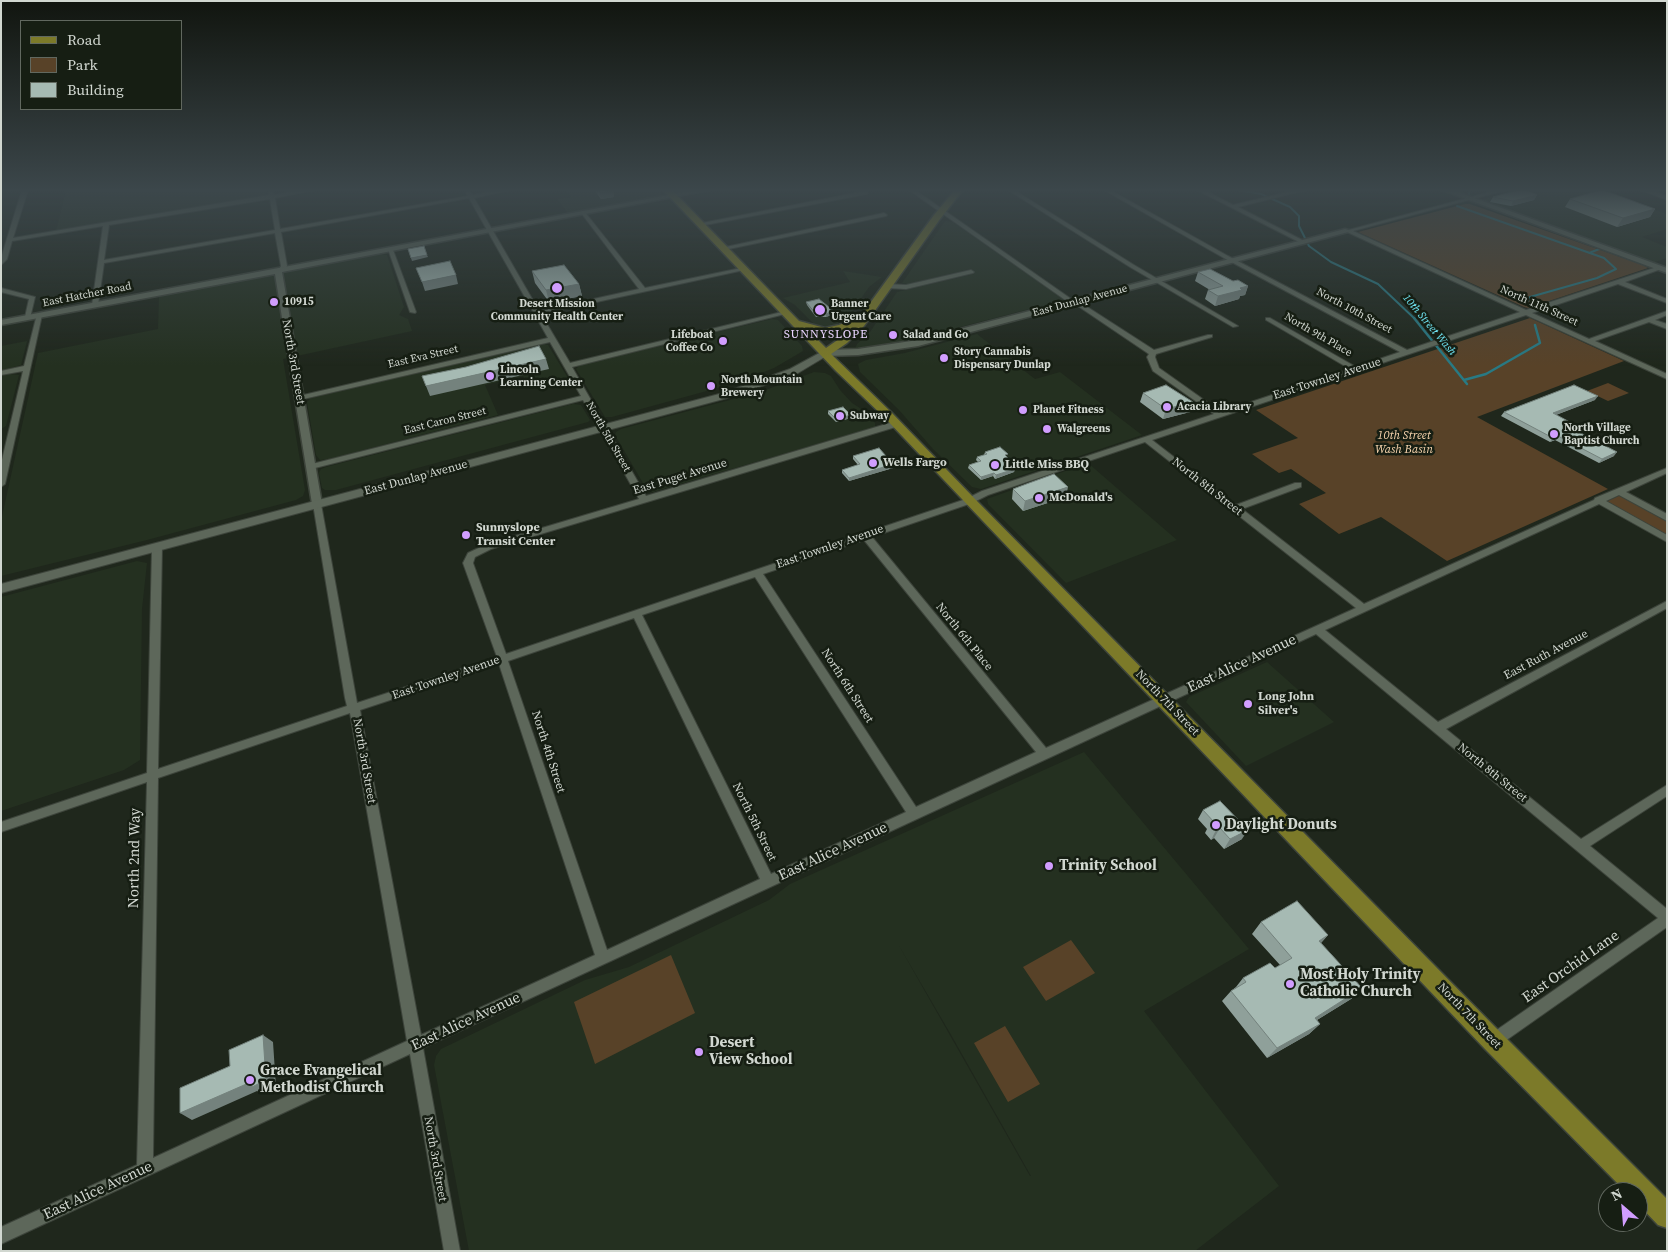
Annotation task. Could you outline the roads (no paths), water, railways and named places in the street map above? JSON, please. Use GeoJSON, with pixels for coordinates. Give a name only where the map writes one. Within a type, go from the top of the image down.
{"type":"FeatureCollection","features":[{"type":"Feature","properties":{"kind":"main road","name":"North 7th Street"},"geometry":{"type":"LineString","coordinates":[[724,248],[1493,1041],[1667,1216]]}},
{"type":"Feature","properties":{"kind":"main road"},"geometry":{"type":"LineString","coordinates":[[825,353],[852,333],[866,317],[914,248]]}},
{"type":"Feature","properties":{"kind":"main road"},"geometry":{"type":"LineString","coordinates":[[795,322],[806,327],[825,331],[848,326],[866,317]]}},
{"type":"Feature","properties":{"kind":"main road","name":"East Dunlap Avenue"},"geometry":{"type":"LineString","coordinates":[[1,589],[749,388],[794,371],[825,353]]}},
{"type":"Feature","properties":{"kind":"street"},"geometry":{"type":"LineString","coordinates":[[1,263],[7,248]]}},
{"type":"Feature","properties":{"kind":"street"},"geometry":{"type":"LineString","coordinates":[[95,305],[103,248]]}},
{"type":"Feature","properties":{"kind":"street"},"geometry":{"type":"LineString","coordinates":[[101,262],[178,248]]}},
{"type":"Feature","properties":{"kind":"street","name":"North 3rd Street"},"geometry":{"type":"LineString","coordinates":[[280,248],[284,266],[280,270],[299,398],[350,698],[358,726],[452,1251]]}},
{"type":"Feature","properties":{"kind":"street","name":"East Hatcher Road"},"geometry":{"type":"LineString","coordinates":[[1,322],[398,248]]}},
{"type":"Feature","properties":{"kind":"street","name":"North 5th Street"},"geometry":{"type":"LineString","coordinates":[[501,248],[644,500]]}},
{"type":"Feature","properties":{"kind":"street"},"geometry":{"type":"LineString","coordinates":[[611,248],[643,290]]}},
{"type":"Feature","properties":{"kind":"street"},"geometry":{"type":"LineString","coordinates":[[996,248],[1153,353],[1210,336]]}},
{"type":"Feature","properties":{"kind":"street"},"geometry":{"type":"LineString","coordinates":[[1105,248],[1235,326]]}},
{"type":"Feature","properties":{"kind":"street","name":"North 10th Street"},"geometry":{"type":"LineString","coordinates":[[1213,248],[1407,352]]}},
{"type":"Feature","properties":{"kind":"street","name":"East Dunlap Avenue"},"geometry":{"type":"LineString","coordinates":[[825,353],[868,358],[901,352],[918,344],[1278,248]]}},
{"type":"Feature","properties":{"kind":"street","name":"North 11th Street"},"geometry":{"type":"LineString","coordinates":[[1386,248],[1667,377]]}},
{"type":"Feature","properties":{"kind":"street"},"geometry":{"type":"LineString","coordinates":[[1604,248],[1667,271]]}},
{"type":"Feature","properties":{"kind":"street"},"geometry":{"type":"LineString","coordinates":[[390,250],[413,312]]}},
{"type":"Feature","properties":{"kind":"street"},"geometry":{"type":"LineString","coordinates":[[538,313],[744,268]]}},
{"type":"Feature","properties":{"kind":"street","name":"East Townley Avenue"},"geometry":{"type":"LineString","coordinates":[[1,827],[969,501],[985,493],[1219,414],[1357,370],[1659,268]]}},
{"type":"Feature","properties":{"kind":"street"},"geometry":{"type":"LineString","coordinates":[[887,286],[906,287],[971,272]]}},
{"type":"Feature","properties":{"kind":"street"},"geometry":{"type":"LineString","coordinates":[[1620,282],[1667,301]]}},
{"type":"Feature","properties":{"kind":"street"},"geometry":{"type":"LineString","coordinates":[[1,290],[33,298],[28,317]]}},
{"type":"Feature","properties":{"kind":"street"},"geometry":{"type":"LineString","coordinates":[[567,366],[786,313]]}},
{"type":"Feature","properties":{"kind":"street"},"geometry":{"type":"LineString","coordinates":[[1589,341],[1667,313]]}},
{"type":"Feature","properties":{"kind":"street"},"geometry":{"type":"LineString","coordinates":[[1,484],[40,315]]}},
{"type":"Feature","properties":{"kind":"street","name":"North 9th Place"},"geometry":{"type":"LineString","coordinates":[[1268,319],[1357,370]]}},
{"type":"Feature","properties":{"kind":"street"},"geometry":{"type":"LineString","coordinates":[[1648,320],[1667,327]]}},
{"type":"Feature","properties":{"kind":"street","name":"East Eva Street"},"geometry":{"type":"LineString","coordinates":[[299,398],[552,338]]}},
{"type":"Feature","properties":{"kind":"street"},"geometry":{"type":"LineString","coordinates":[[1153,353],[1151,358],[1156,369],[1219,414]]}},
{"type":"Feature","properties":{"kind":"street"},"geometry":{"type":"LineString","coordinates":[[1,373],[27,368]]}},
{"type":"Feature","properties":{"kind":"street","name":"East Caron Street"},"geometry":{"type":"LineString","coordinates":[[311,467],[586,397]]}},
{"type":"Feature","properties":{"kind":"street","name":"East Puget Avenue"},"geometry":{"type":"LineString","coordinates":[[471,555],[488,547],[896,424]]}},
{"type":"Feature","properties":{"kind":"street"},"geometry":{"type":"LineString","coordinates":[[1,433],[14,430]]}},
{"type":"Feature","properties":{"kind":"street","name":"North 8th Street"},"geometry":{"type":"LineString","coordinates":[[1146,440],[1363,608]]}},
{"type":"Feature","properties":{"kind":"street","name":"East Alice Avenue"},"geometry":{"type":"LineString","coordinates":[[1,1236],[1044,754],[1667,470]]}},
{"type":"Feature","properties":{"kind":"street"},"geometry":{"type":"LineString","coordinates":[[1234,509],[1298,485]]}},
{"type":"Feature","properties":{"kind":"street"},"geometry":{"type":"LineString","coordinates":[[1620,492],[1667,518]]}},
{"type":"Feature","properties":{"kind":"street"},"geometry":{"type":"LineString","coordinates":[[1598,500],[1667,539]]}},
{"type":"Feature","properties":{"kind":"street","name":"North 6th Place"},"geometry":{"type":"LineString","coordinates":[[865,535],[1044,754]]}},
{"type":"Feature","properties":{"kind":"street","name":"North 2nd Way"},"geometry":{"type":"LineString","coordinates":[[144,1170],[157,547]]}},
{"type":"Feature","properties":{"kind":"street","name":"North 4th Street"},"geometry":{"type":"LineString","coordinates":[[471,555],[468,563],[602,959]]}},
{"type":"Feature","properties":{"kind":"street","name":"North 6th Street"},"geometry":{"type":"LineString","coordinates":[[757,572],[914,814]]}},
{"type":"Feature","properties":{"kind":"street","name":"East Ruth Avenue"},"geometry":{"type":"LineString","coordinates":[[1437,728],[1667,604]]}},
{"type":"Feature","properties":{"kind":"street","name":"North 5th Street"},"geometry":{"type":"LineString","coordinates":[[636,613],[768,882]]}},
{"type":"Feature","properties":{"kind":"street","name":"North 8th Street"},"geometry":{"type":"LineString","coordinates":[[1317,629],[1667,918]]}},
{"type":"Feature","properties":{"kind":"street"},"geometry":{"type":"LineString","coordinates":[[1580,846],[1667,790]]}},
{"type":"Feature","properties":{"kind":"street","name":"East Orchid Lane"},"geometry":{"type":"LineString","coordinates":[[1493,1041],[1667,918]]}},
{"type":"Feature","properties":{"kind":"waterway","name":"10th Street Wash"},"geometry":{"type":"LineString","coordinates":[[1312,248],[1331,262],[1378,284],[1414,318]]}},
{"type":"Feature","properties":{"kind":"waterway"},"geometry":{"type":"LineString","coordinates":[[1577,248],[1589,253]]}},
{"type":"Feature","properties":{"kind":"waterway"},"geometry":{"type":"LineString","coordinates":[[1589,253],[1601,248]]}},
{"type":"Feature","properties":{"kind":"waterway"},"geometry":{"type":"LineString","coordinates":[[1527,302],[1530,297],[1597,278],[1616,269],[1604,258],[1589,253]]}},
{"type":"Feature","properties":{"kind":"waterway","name":"10th Street Wash"},"geometry":{"type":"LineString","coordinates":[[1414,318],[1467,384]]}},
{"type":"Feature","properties":{"kind":"waterway","name":"10th Street Wash"},"geometry":{"type":"LineString","coordinates":[[1464,380],[1486,374],[1540,343],[1535,325]]}},
{"type":"Feature","properties":{"kind":"place","name":"Desert Mission Community Health Center"},"geometry":{"type":"Point","coordinates":[557,288]}},
{"type":"Feature","properties":{"kind":"place","name":"10915"},"geometry":{"type":"Point","coordinates":[274,302]}},
{"type":"Feature","properties":{"kind":"place","name":"Banner Urgent Care"},"geometry":{"type":"Point","coordinates":[820,310]}},
{"type":"Feature","properties":{"kind":"place","name":"Salad and Go"},"geometry":{"type":"Point","coordinates":[893,335]}},
{"type":"Feature","properties":{"kind":"place","name":"Lifeboat Coffee Co"},"geometry":{"type":"Point","coordinates":[723,341]}},
{"type":"Feature","properties":{"kind":"place","name":"Story Cannabis Dispensary Dunlap"},"geometry":{"type":"Point","coordinates":[944,358]}},
{"type":"Feature","properties":{"kind":"place","name":"Lincoln Learning Center"},"geometry":{"type":"Point","coordinates":[490,376]}},
{"type":"Feature","properties":{"kind":"place","name":"North Mountain Brewery"},"geometry":{"type":"Point","coordinates":[711,386]}},
{"type":"Feature","properties":{"kind":"place","name":"Acacia Library"},"geometry":{"type":"Point","coordinates":[1167,407]}},
{"type":"Feature","properties":{"kind":"place","name":"Planet Fitness"},"geometry":{"type":"Point","coordinates":[1023,410]}},
{"type":"Feature","properties":{"kind":"place","name":"Subway"},"geometry":{"type":"Point","coordinates":[840,416]}},
{"type":"Feature","properties":{"kind":"place","name":"Walgreens"},"geometry":{"type":"Point","coordinates":[1047,429]}},
{"type":"Feature","properties":{"kind":"place","name":"North Village Baptist Church"},"geometry":{"type":"Point","coordinates":[1554,434]}},
{"type":"Feature","properties":{"kind":"place","name":"Wells Fargo"},"geometry":{"type":"Point","coordinates":[873,463]}},
{"type":"Feature","properties":{"kind":"place","name":"Little Miss BBQ"},"geometry":{"type":"Point","coordinates":[995,465]}},
{"type":"Feature","properties":{"kind":"place","name":"McDonald's"},"geometry":{"type":"Point","coordinates":[1039,498]}},
{"type":"Feature","properties":{"kind":"place","name":"Sunnyslope Transit Center"},"geometry":{"type":"Point","coordinates":[466,535]}},
{"type":"Feature","properties":{"kind":"place","name":"Long John Silver's"},"geometry":{"type":"Point","coordinates":[1248,704]}},
{"type":"Feature","properties":{"kind":"place","name":"Daylight Donuts"},"geometry":{"type":"Point","coordinates":[1216,825]}},
{"type":"Feature","properties":{"kind":"place","name":"Trinity School"},"geometry":{"type":"Point","coordinates":[1049,866]}},
{"type":"Feature","properties":{"kind":"place","name":"Most Holy Trinity Catholic Church"},"geometry":{"type":"Point","coordinates":[1290,984]}},
{"type":"Feature","properties":{"kind":"place","name":"Desert View School"},"geometry":{"type":"Point","coordinates":[699,1052]}},
{"type":"Feature","properties":{"kind":"place","name":"Grace Evangelical Methodist Church"},"geometry":{"type":"Point","coordinates":[250,1080]}},
{"type":"Feature","properties":{"kind":"district","name":"SUNNYSLOPE"},"geometry":{"type":"Point","coordinates":[826,335]}},
{"type":"Feature","properties":{"kind":"park label","name":"10th Street Wash Basin"},"geometry":{"type":"Point","coordinates":[1404,443]}}]}
